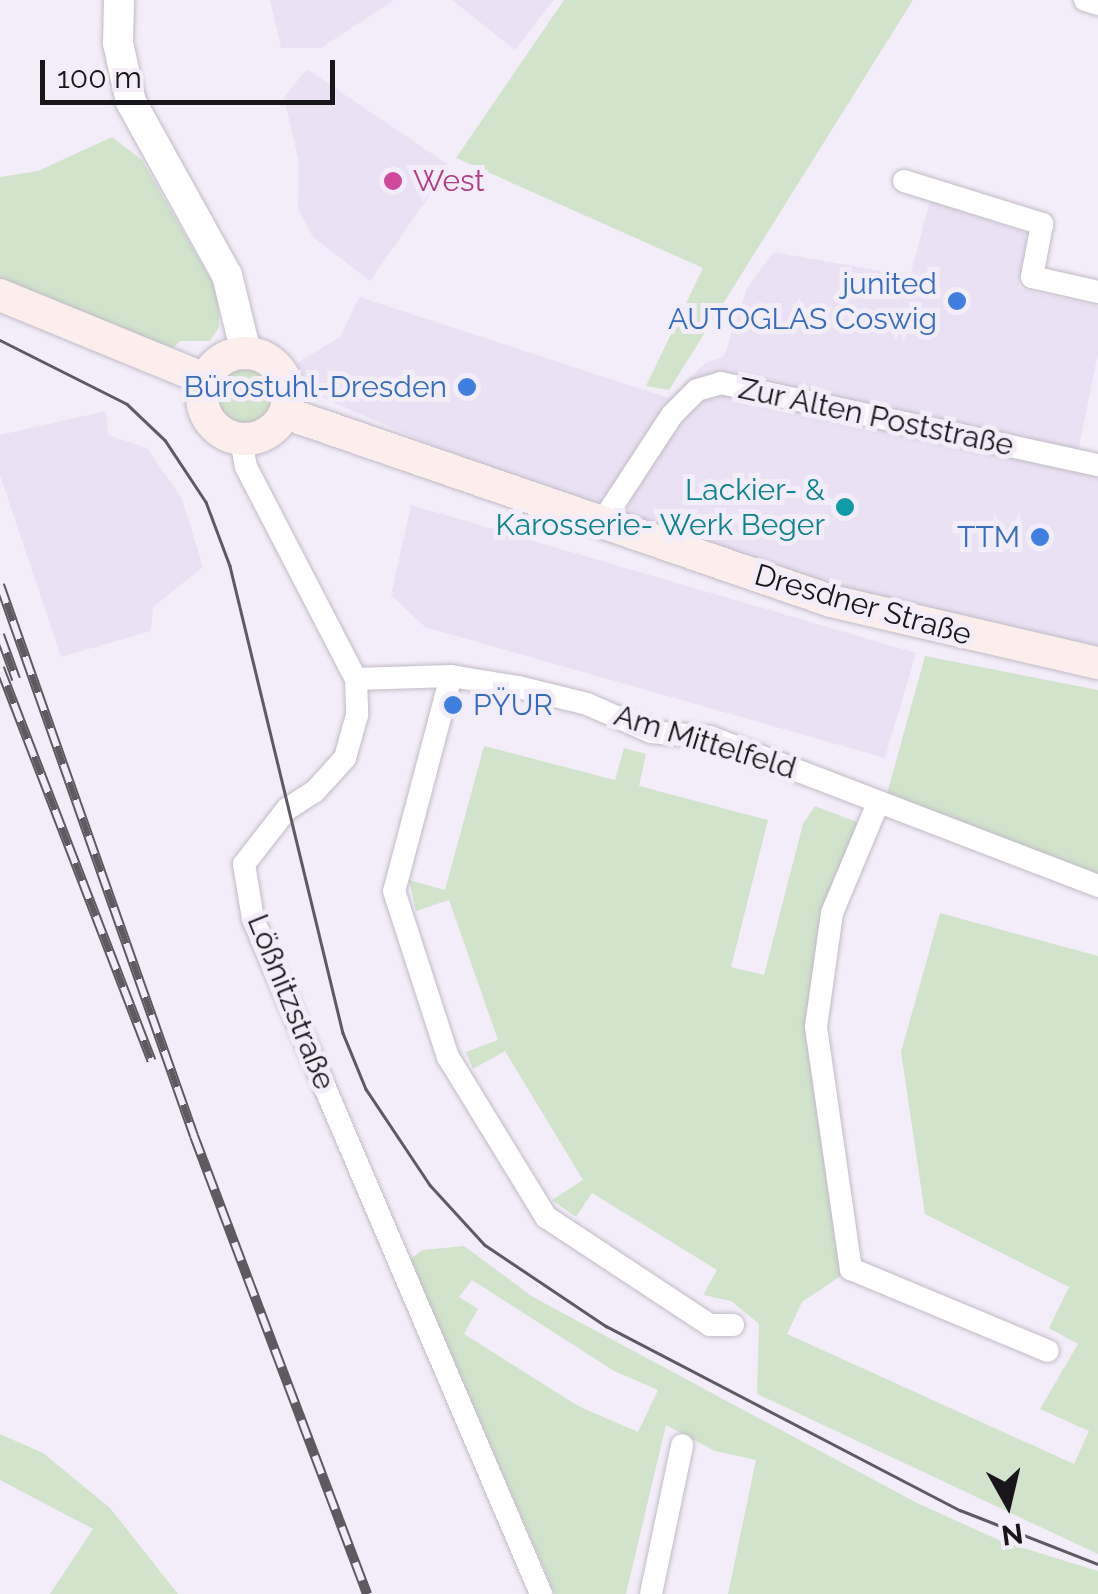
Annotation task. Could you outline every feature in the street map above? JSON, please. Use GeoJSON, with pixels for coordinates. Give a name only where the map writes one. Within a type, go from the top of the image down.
{"type":"FeatureCollection","features":[{"type":"Feature","properties":{"kind":"main road"},"geometry":{"type":"LineString","coordinates":[[0,295],[206,379]]}},
{"type":"Feature","properties":{"kind":"main road"},"geometry":{"type":"LineString","coordinates":[[246,352],[282,372],[286,413],[269,432],[241,439],[208,418],[206,379],[222,360],[246,352]]}},
{"type":"Feature","properties":{"kind":"main road","name":"Dresdner Straße"},"geometry":{"type":"LineString","coordinates":[[286,413],[830,602],[1098,664]]}},
{"type":"Feature","properties":{"kind":"street"},"geometry":{"type":"LineString","coordinates":[[119,0],[118,42],[131,102],[227,276],[246,352]]}},
{"type":"Feature","properties":{"kind":"street"},"geometry":{"type":"LineString","coordinates":[[1085,0],[1098,4]]}},
{"type":"Feature","properties":{"kind":"street"},"geometry":{"type":"LineString","coordinates":[[904,181],[1042,224],[1032,277],[1098,292]]}},
{"type":"Feature","properties":{"kind":"street","name":"Zur Alten Poststraße"},"geometry":{"type":"LineString","coordinates":[[602,522],[672,415],[697,390],[721,383],[1098,465]]}},
{"type":"Feature","properties":{"kind":"street"},"geometry":{"type":"LineString","coordinates":[[241,439],[246,467],[356,679]]}},
{"type":"Feature","properties":{"kind":"street"},"geometry":{"type":"LineString","coordinates":[[451,676],[394,891],[448,1057],[556,1226],[710,1325],[734,1325]]}},
{"type":"Feature","properties":{"kind":"street","name":"Am Mittelfeld"},"geometry":{"type":"LineString","coordinates":[[356,679],[451,676],[587,704],[651,732],[710,737],[1098,886]]}},
{"type":"Feature","properties":{"kind":"street","name":"Lößnitzstraße"},"geometry":{"type":"LineString","coordinates":[[356,679],[357,714],[345,758],[315,791],[287,809],[244,864],[253,920],[541,1594]]}},
{"type":"Feature","properties":{"kind":"street"},"geometry":{"type":"LineString","coordinates":[[878,803],[832,913],[816,1026],[851,1269],[1048,1351]]}},
{"type":"Feature","properties":{"kind":"street"},"geometry":{"type":"LineString","coordinates":[[651,1594],[682,1445]]}},
{"type":"Feature","properties":{"kind":"shaded area"},"geometry":{"type":"Polygon","coordinates":[[[270,0],[394,0],[321,48],[281,48],[270,0]]]}},
{"type":"Feature","properties":{"kind":"shaded area"},"geometry":{"type":"Polygon","coordinates":[[[452,0],[554,0],[515,50],[452,0]]]}},
{"type":"Feature","properties":{"kind":"shaded area"},"geometry":{"type":"Polygon","coordinates":[[[307,69],[450,166],[370,281],[313,237],[298,208],[299,163],[284,97],[307,69]]]}},
{"type":"Feature","properties":{"kind":"shaded area"},"geometry":{"type":"Polygon","coordinates":[[[930,201],[1027,233],[1018,288],[1098,306],[1098,353],[1075,467],[1098,472],[1098,646],[843,594],[436,459],[439,448],[310,389],[297,363],[340,337],[359,297],[669,398],[704,364],[724,356],[747,288],[773,252],[910,276],[930,201]]]}},
{"type":"Feature","properties":{"kind":"shaded area"},"geometry":{"type":"Polygon","coordinates":[[[106,411],[108,435],[147,448],[182,499],[203,567],[153,607],[151,631],[61,657],[0,475],[0,435],[106,411]]]}},
{"type":"Feature","properties":{"kind":"shaded area"},"geometry":{"type":"Polygon","coordinates":[[[411,505],[916,653],[885,758],[425,627],[391,595],[411,505]]]}},
{"type":"Feature","properties":{"kind":"green space"},"geometry":{"type":"Polygon","coordinates":[[[564,0],[913,0],[669,390],[646,386],[703,268],[456,158],[564,0]]]}},
{"type":"Feature","properties":{"kind":"green space"},"geometry":{"type":"Polygon","coordinates":[[[112,137],[142,160],[219,294],[219,327],[210,341],[180,341],[173,348],[0,284],[0,177],[38,171],[112,137]]]}},
{"type":"Feature","properties":{"kind":"green space"},"geometry":{"type":"Polygon","coordinates":[[[247,364],[269,373],[278,395],[269,417],[247,426],[225,417],[216,395],[225,373],[247,364]]]}},
{"type":"Feature","properties":{"kind":"green space"},"geometry":{"type":"Polygon","coordinates":[[[925,656],[1098,690],[1098,874],[887,794],[925,656]]]}},
{"type":"Feature","properties":{"kind":"green space"},"geometry":{"type":"Polygon","coordinates":[[[484,746],[615,780],[624,748],[646,754],[639,786],[768,820],[731,967],[764,975],[803,824],[815,806],[867,826],[819,998],[851,1269],[802,1302],[787,1334],[1074,1464],[1089,1431],[1040,1409],[1078,1344],[1049,1328],[1069,1287],[925,1214],[901,1052],[940,913],[1098,956],[1098,1554],[757,1394],[759,1324],[731,1301],[703,1295],[717,1270],[592,1193],[576,1217],[552,1200],[583,1180],[505,1051],[473,1069],[466,1052],[498,1040],[449,900],[416,911],[409,880],[445,890],[484,746]]]}},
{"type":"Feature","properties":{"kind":"green space"},"geometry":{"type":"Polygon","coordinates":[[[464,1246],[533,1297],[917,1503],[1001,1541],[1098,1571],[1098,1594],[728,1594],[756,1460],[715,1451],[666,1425],[626,1594],[555,1594],[410,1260],[422,1250],[464,1246]],[[472,1280],[459,1297],[478,1309],[464,1334],[578,1406],[638,1432],[658,1390],[614,1371],[472,1280]]]}},
{"type":"Feature","properties":{"kind":"green space"},"geometry":{"type":"Polygon","coordinates":[[[0,1434],[43,1453],[110,1508],[178,1594],[50,1594],[93,1529],[0,1480],[0,1434]]]}},
{"type":"Feature","properties":{"kind":"tram line"},"geometry":{"type":"LineString","coordinates":[[0,340],[127,404],[165,440],[206,502],[230,566],[343,1033],[366,1089],[430,1185],[485,1245],[606,1326],[960,1510],[1098,1564]]}},
{"type":"Feature","properties":{"kind":"railway"},"geometry":{"type":"LineString","coordinates":[[0,585],[194,1136],[367,1594]]}},
{"type":"Feature","properties":{"kind":"railway"},"geometry":{"type":"LineString","coordinates":[[0,635],[16,679]]}},
{"type":"Feature","properties":{"kind":"railway"},"geometry":{"type":"LineString","coordinates":[[0,668],[152,1061]]}},
{"type":"Feature","properties":{"kind":"place","name":"West"},"geometry":{"type":"Point","coordinates":[393,181]}},
{"type":"Feature","properties":{"kind":"place","name":"junited AUTOGLAS Coswig"},"geometry":{"type":"Point","coordinates":[957,301]}},
{"type":"Feature","properties":{"kind":"place","name":"Bürostuhl-Dresden"},"geometry":{"type":"Point","coordinates":[467,387]}},
{"type":"Feature","properties":{"kind":"place","name":"Lackier- & Karosserie- Werk Beger"},"geometry":{"type":"Point","coordinates":[845,507]}},
{"type":"Feature","properties":{"kind":"place","name":"TTM"},"geometry":{"type":"Point","coordinates":[1040,537]}},
{"type":"Feature","properties":{"kind":"place","name":"PŸUR"},"geometry":{"type":"Point","coordinates":[453,705]}}]}
